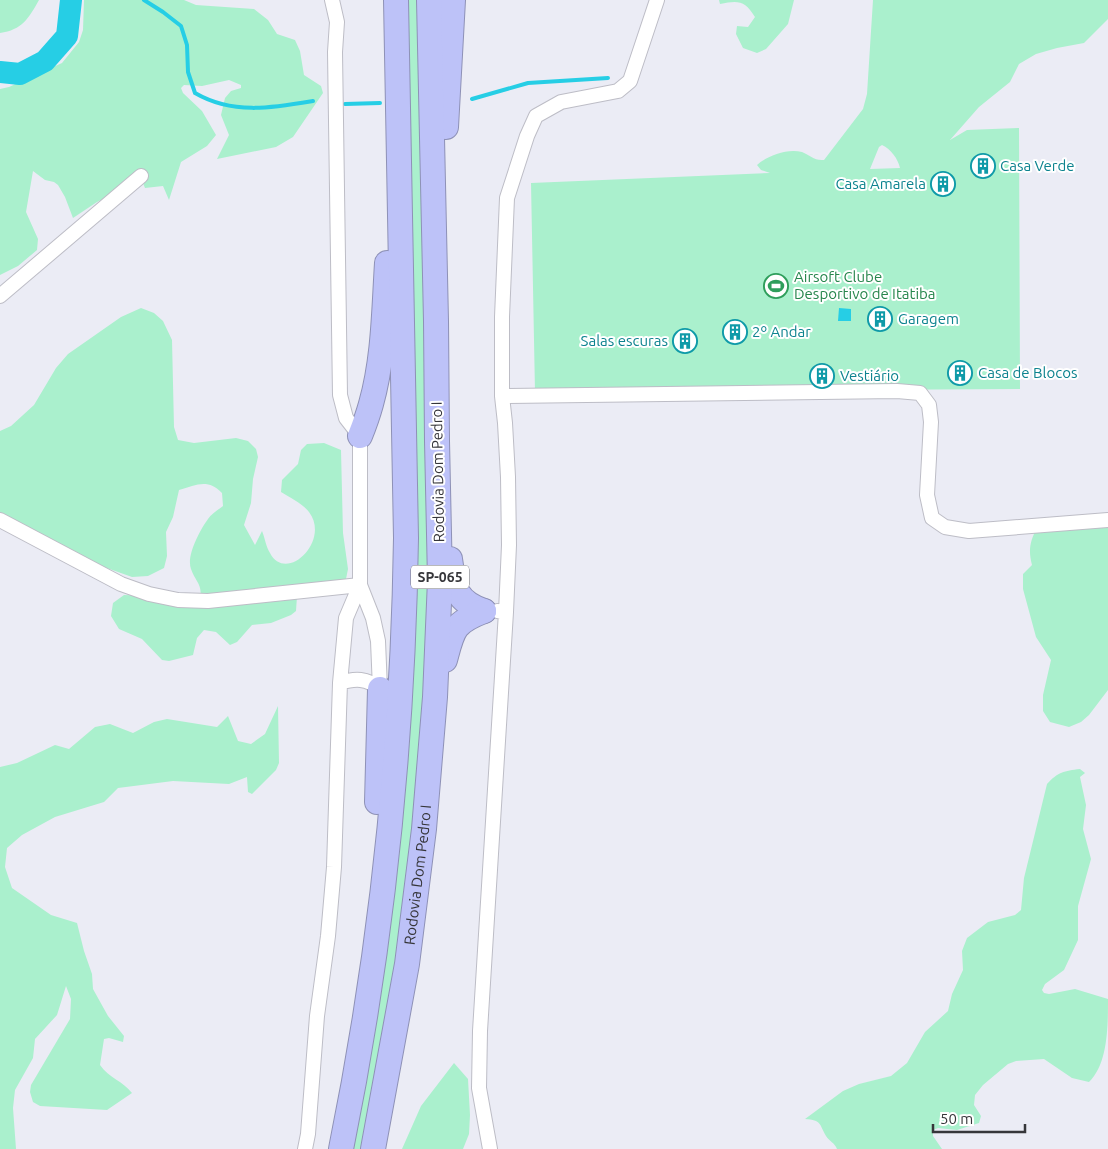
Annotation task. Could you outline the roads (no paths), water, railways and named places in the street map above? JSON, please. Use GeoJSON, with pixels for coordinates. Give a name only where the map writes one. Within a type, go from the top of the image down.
{"type":"FeatureCollection","features":[{"type":"Feature","properties":{"kind":"highway","name":"SP-065"},"geometry":{"type":"LineString","coordinates":[[341,1149],[353,1090],[382,901],[391,820],[405,604],[406,538],[396,0]]}},
{"type":"Feature","properties":{"kind":"highway","name":"Rodovia Dom Pedro I"},"geometry":{"type":"LineString","coordinates":[[373,1149],[407,964],[424,829],[435,697],[440,580],[429,0]]}},
{"type":"Feature","properties":{"kind":"highway"},"geometry":{"type":"LineString","coordinates":[[436,320],[453,0]]}},
{"type":"Feature","properties":{"kind":"highway"},"geometry":{"type":"LineString","coordinates":[[360,436],[371,404],[381,348],[398,89]]}},
{"type":"Feature","properties":{"kind":"highway"},"geometry":{"type":"LineString","coordinates":[[438,488],[454,585],[462,600],[470,606],[495,611]]}},
{"type":"Feature","properties":{"kind":"highway"},"geometry":{"type":"LineString","coordinates":[[435,697],[452,634],[460,622],[495,611]]}},
{"type":"Feature","properties":{"kind":"highway"},"geometry":{"type":"LineString","coordinates":[[366,1010],[376,822],[380,689]]}},
{"type":"Feature","properties":{"kind":"street"},"geometry":{"type":"LineString","coordinates":[[332,0],[337,22],[335,52],[340,396],[346,418],[360,436],[360,585],[373,618],[378,641],[380,689]]}},
{"type":"Feature","properties":{"kind":"street"},"geometry":{"type":"LineString","coordinates":[[490,1149],[479,1088],[480,1030],[495,611],[509,545],[508,477],[502,396],[502,317],[507,198],[527,136],[536,116],[561,102],[618,91],[630,81],[657,0]]}},
{"type":"Feature","properties":{"kind":"street"},"geometry":{"type":"LineString","coordinates":[[0,296],[141,176]]}},
{"type":"Feature","properties":{"kind":"street"},"geometry":{"type":"LineString","coordinates":[[502,396],[897,391],[920,394],[929,405],[932,422],[927,495],[932,518],[945,527],[969,531],[1108,520]]}},
{"type":"Feature","properties":{"kind":"street"},"geometry":{"type":"LineString","coordinates":[[0,520],[121,584],[149,594],[178,600],[208,601],[360,585]]}},
{"type":"Feature","properties":{"kind":"street"},"geometry":{"type":"LineString","coordinates":[[305,1149],[308,1134],[317,1016],[328,936],[334,867],[340,683],[346,618],[360,585]]}},
{"type":"Feature","properties":{"kind":"street"},"geometry":{"type":"LineString","coordinates":[[340,683],[360,678],[380,689]]}},
{"type":"Feature","properties":{"kind":"water"},"geometry":{"type":"Polygon","coordinates":[[[839,308],[851,309],[851,321],[838,321],[839,308]]]}},
{"type":"Feature","properties":{"kind":"waterway"},"geometry":{"type":"LineString","coordinates":[[0,72],[20,74],[45,61],[67,36],[71,0]]}},
{"type":"Feature","properties":{"kind":"waterway"},"geometry":{"type":"LineString","coordinates":[[144,0],[181,26],[187,45],[188,72],[195,93],[224,105],[238,107],[283,106],[313,101]]}},
{"type":"Feature","properties":{"kind":"waterway"},"geometry":{"type":"LineString","coordinates":[[472,99],[528,83],[608,78]]}},
{"type":"Feature","properties":{"kind":"waterway"},"geometry":{"type":"LineString","coordinates":[[345,104],[380,103]]}},
{"type":"Feature","properties":{"kind":"place","name":"Casa Verde"},"geometry":{"type":"Point","coordinates":[983,166]}},
{"type":"Feature","properties":{"kind":"place","name":"Casa Amarela"},"geometry":{"type":"Point","coordinates":[943,184]}},
{"type":"Feature","properties":{"kind":"place","name":"Airsoft Clube Desportivo de Itatiba"},"geometry":{"type":"Point","coordinates":[776,286]}},
{"type":"Feature","properties":{"kind":"place","name":"Garagem"},"geometry":{"type":"Point","coordinates":[880,319]}},
{"type":"Feature","properties":{"kind":"place","name":"2º Andar"},"geometry":{"type":"Point","coordinates":[735,332]}},
{"type":"Feature","properties":{"kind":"place","name":"Salas escuras"},"geometry":{"type":"Point","coordinates":[685,341]}},
{"type":"Feature","properties":{"kind":"place","name":"Casa de Blocos"},"geometry":{"type":"Point","coordinates":[960,373]}},
{"type":"Feature","properties":{"kind":"place","name":"Vestiário"},"geometry":{"type":"Point","coordinates":[822,376]}}]}
